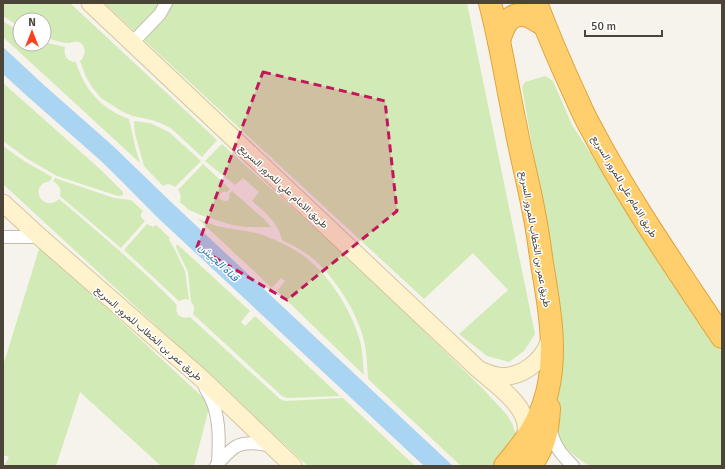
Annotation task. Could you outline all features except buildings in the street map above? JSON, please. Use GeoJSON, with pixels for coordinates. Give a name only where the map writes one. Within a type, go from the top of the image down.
{"type":"FeatureCollection","features":[{"type":"Feature","properties":{"kind":"highway","name":"طريق عمر بن الخطاب للمرور السريع"},"geometry":{"type":"LineString","coordinates":[[490,3],[534,213],[551,328],[551,361],[547,393],[541,411],[518,461]]}},
{"type":"Feature","properties":{"kind":"highway","name":"طريق الامام علي للمرور السريع"},"geometry":{"type":"LineString","coordinates":[[536,3],[566,77],[590,128],[620,180],[677,270],[722,337]]}},
{"type":"Feature","properties":{"kind":"highway"},"geometry":{"type":"LineString","coordinates":[[499,41],[506,23],[511,17],[520,14],[528,16],[544,25]]}},
{"type":"Feature","properties":{"kind":"highway"},"geometry":{"type":"LineString","coordinates":[[518,461],[537,456],[544,443],[549,414],[551,361]]}},
{"type":"Feature","properties":{"kind":"main road","name":"طريق الامام علي للمرور السريع"},"geometry":{"type":"LineString","coordinates":[[90,3],[478,369],[512,399],[524,415],[526,425],[526,433],[518,461]]}},
{"type":"Feature","properties":{"kind":"main road","name":"طريق عمر بن الخطاب للمرور السريع"},"geometry":{"type":"LineString","coordinates":[[3,203],[200,377],[293,466]]}},
{"type":"Feature","properties":{"kind":"main road","name":"طريق الامام علي للمرور السريع"},"geometry":{"type":"LineString","coordinates":[[478,369],[498,376],[516,375],[526,370],[541,357],[549,341],[551,328]]}},
{"type":"Feature","properties":{"kind":"street"},"geometry":{"type":"LineString","coordinates":[[132,43],[160,14],[166,3]]}},
{"type":"Feature","properties":{"kind":"street"},"geometry":{"type":"LineString","coordinates":[[3,237],[40,237]]}},
{"type":"Feature","properties":{"kind":"street"},"geometry":{"type":"LineString","coordinates":[[200,377],[214,405],[218,423],[219,440],[217,464]]}},
{"type":"Feature","properties":{"kind":"street"},"geometry":{"type":"LineString","coordinates":[[549,414],[550,429],[554,442],[560,452],[573,466]]}},
{"type":"Feature","properties":{"kind":"street"},"geometry":{"type":"LineString","coordinates":[[217,464],[237,446],[247,443],[259,443],[272,446]]}},
{"type":"Feature","properties":{"kind":"highlighted area"},"geometry":{"type":"Polygon","coordinates":[[[263,72],[385,101],[397,211],[287,300],[197,247],[263,72]]]}},
{"type":"Feature","properties":{"kind":"green space"},"geometry":{"type":"Polygon","coordinates":[[[3,3],[70,3],[217,140],[202,157],[172,129],[152,120],[123,112],[101,98],[86,77],[80,61],[84,56],[85,51],[82,44],[79,42],[63,43],[52,40],[52,12],[12,12],[12,22],[3,16],[3,3]]]}},
{"type":"Feature","properties":{"kind":"green space"},"geometry":{"type":"Polygon","coordinates":[[[104,3],[467,3],[535,334],[524,351],[509,362],[487,356],[459,334],[508,290],[473,253],[424,299],[104,3]]]}},
{"type":"Feature","properties":{"kind":"green space"},"geometry":{"type":"Polygon","coordinates":[[[3,21],[12,27],[12,45],[3,37],[3,21]]]}},
{"type":"Feature","properties":{"kind":"green space"},"geometry":{"type":"Polygon","coordinates":[[[52,44],[65,47],[65,56],[68,60],[76,62],[79,72],[89,90],[95,97],[110,110],[129,119],[140,163],[19,52],[52,52],[52,44]]]}},
{"type":"Feature","properties":{"kind":"green space"},"geometry":{"type":"Polygon","coordinates":[[[545,76],[553,81],[572,125],[722,353],[722,466],[591,466],[576,457],[555,437],[543,210],[522,87],[525,82],[545,76]]]}},
{"type":"Feature","properties":{"kind":"green space"},"geometry":{"type":"Polygon","coordinates":[[[3,83],[101,170],[123,192],[123,195],[118,196],[57,176],[26,158],[3,141],[3,83]]]}},
{"type":"Feature","properties":{"kind":"green space"},"geometry":{"type":"Polygon","coordinates":[[[134,121],[150,123],[169,132],[201,161],[175,187],[169,184],[163,186],[144,166],[135,134],[134,121]]]}},
{"type":"Feature","properties":{"kind":"green space"},"geometry":{"type":"Polygon","coordinates":[[[222,144],[376,284],[484,390],[507,415],[513,425],[515,438],[507,451],[493,466],[461,466],[368,379],[366,349],[362,333],[352,309],[345,297],[320,265],[301,250],[282,240],[274,223],[266,213],[252,201],[259,192],[243,178],[235,185],[205,161],[222,144]]]}},
{"type":"Feature","properties":{"kind":"green space"},"geometry":{"type":"Polygon","coordinates":[[[3,146],[24,161],[52,177],[50,181],[43,184],[39,188],[40,197],[43,201],[53,203],[59,199],[149,277],[177,305],[176,311],[179,316],[184,318],[190,317],[280,399],[285,401],[343,398],[415,466],[308,466],[3,184],[3,146]]]}},
{"type":"Feature","properties":{"kind":"green space"},"geometry":{"type":"Polygon","coordinates":[[[203,164],[230,189],[227,192],[221,193],[219,196],[220,199],[228,201],[229,194],[232,191],[271,227],[245,227],[232,225],[189,210],[180,202],[180,193],[178,190],[203,164]]]}},
{"type":"Feature","properties":{"kind":"green space"},"geometry":{"type":"Polygon","coordinates":[[[55,178],[114,198],[131,200],[143,211],[141,217],[145,221],[121,248],[60,196],[60,187],[53,181],[55,178]]]}},
{"type":"Feature","properties":{"kind":"green space"},"geometry":{"type":"Polygon","coordinates":[[[197,218],[217,226],[263,235],[292,248],[311,262],[338,293],[351,317],[361,345],[364,375],[277,291],[285,281],[281,278],[272,288],[197,218]]]}},
{"type":"Feature","properties":{"kind":"green space"},"geometry":{"type":"Polygon","coordinates":[[[147,224],[153,227],[156,225],[170,238],[169,240],[185,271],[189,300],[185,299],[179,301],[124,250],[147,224]]]}},
{"type":"Feature","properties":{"kind":"green space"},"geometry":{"type":"Polygon","coordinates":[[[177,244],[250,311],[241,322],[245,326],[255,316],[340,396],[287,398],[282,396],[193,314],[194,306],[191,302],[188,272],[176,247],[177,244]]]}},
{"type":"Feature","properties":{"kind":"green space"},"geometry":{"type":"Polygon","coordinates":[[[40,246],[210,404],[194,466],[161,466],[80,392],[56,466],[4,466],[9,457],[3,455],[3,366],[40,246]]]}},
{"type":"Feature","properties":{"kind":"water","name":"قناة الجيش"},"geometry":{"type":"Polygon","coordinates":[[[3,47],[113,146],[453,466],[424,466],[157,217],[101,161],[3,74],[3,47]]]}}]}
